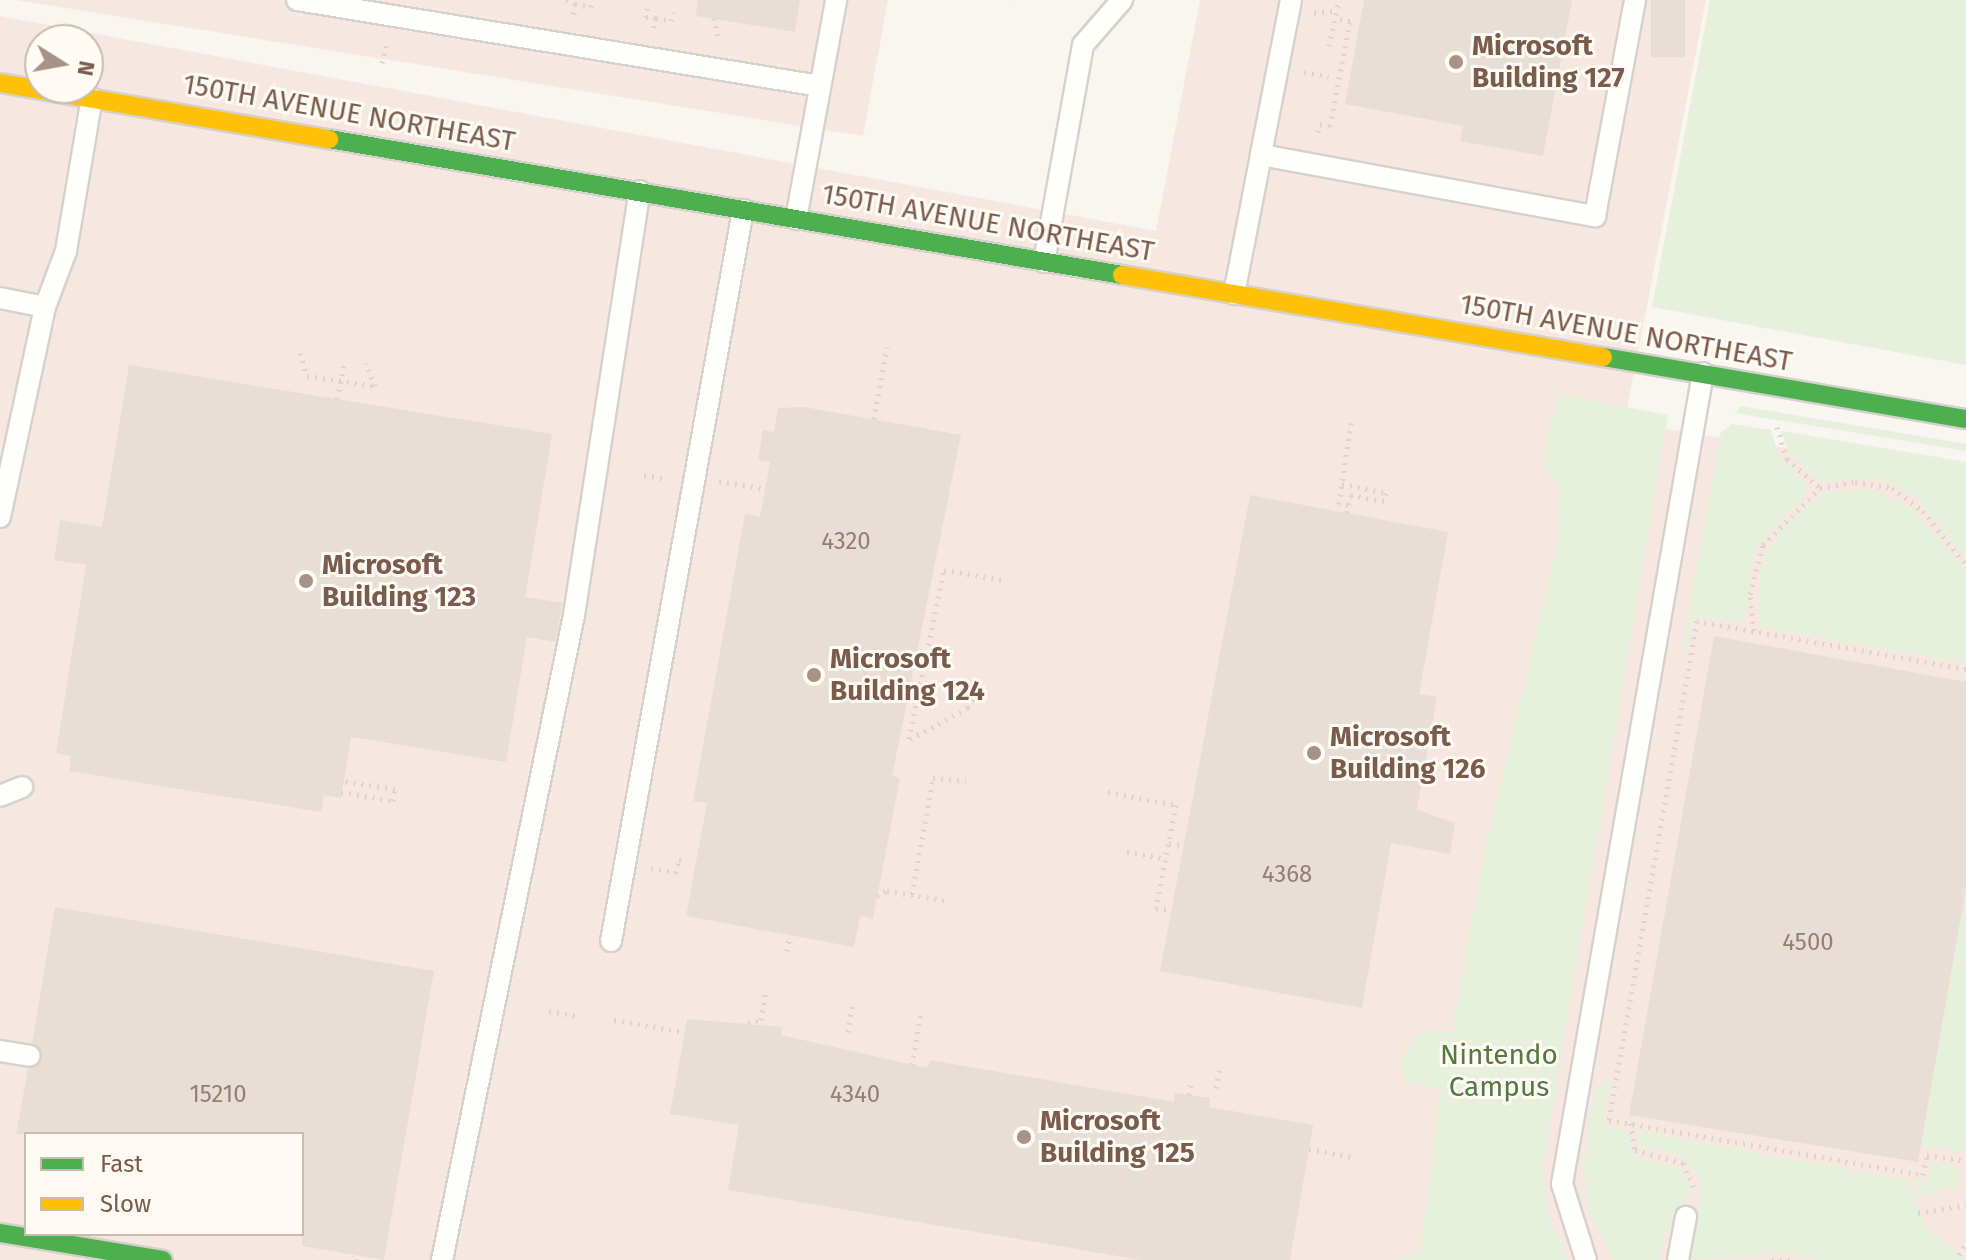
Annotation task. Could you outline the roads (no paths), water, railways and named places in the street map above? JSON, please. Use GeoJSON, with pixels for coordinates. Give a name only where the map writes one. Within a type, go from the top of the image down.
{"type":"FeatureCollection","features":[{"type":"Feature","properties":{"kind":"street","name":"150TH AVENUE NORTHEAST"},"geometry":{"type":"LineString","coordinates":[[0,83],[24,87]]}},
{"type":"Feature","properties":{"kind":"street","name":"150TH AVENUE NORTHEAST"},"geometry":{"type":"LineString","coordinates":[[104,100],[1966,419]]}},
{"type":"Feature","properties":{"kind":"street"},"geometry":{"type":"LineString","coordinates":[[0,1233],[163,1260]]}},
{"type":"Feature","properties":{"kind":"lane"},"geometry":{"type":"LineString","coordinates":[[297,0],[820,86]]}},
{"type":"Feature","properties":{"kind":"lane"},"geometry":{"type":"LineString","coordinates":[[796,219],[836,0]]}},
{"type":"Feature","properties":{"kind":"lane"},"geometry":{"type":"LineString","coordinates":[[1044,262],[1083,45],[1122,0]]}},
{"type":"Feature","properties":{"kind":"lane"},"geometry":{"type":"LineString","coordinates":[[1234,294],[1291,0]]}},
{"type":"Feature","properties":{"kind":"lane"},"geometry":{"type":"LineString","coordinates":[[1261,155],[1595,216],[1635,0]]}},
{"type":"Feature","properties":{"kind":"lane"},"geometry":{"type":"LineString","coordinates":[[0,517],[45,307],[66,251],[91,104]]}},
{"type":"Feature","properties":{"kind":"lane"},"geometry":{"type":"LineString","coordinates":[[442,1260],[574,615],[640,191]]}},
{"type":"Feature","properties":{"kind":"lane"},"geometry":{"type":"LineString","coordinates":[[611,941],[743,210]]}},
{"type":"Feature","properties":{"kind":"lane"},"geometry":{"type":"LineString","coordinates":[[0,298],[45,307]]}},
{"type":"Feature","properties":{"kind":"lane"},"geometry":{"type":"LineString","coordinates":[[1586,1260],[1562,1184],[1703,373]]}},
{"type":"Feature","properties":{"kind":"lane"},"geometry":{"type":"LineString","coordinates":[[0,796],[22,787]]}},
{"type":"Feature","properties":{"kind":"lane"},"geometry":{"type":"LineString","coordinates":[[0,1051],[30,1056]]}},
{"type":"Feature","properties":{"kind":"lane"},"geometry":{"type":"LineString","coordinates":[[1678,1260],[1686,1217]]}},
{"type":"Feature","properties":{"kind":"place","name":"Microsoft Building 127"},"geometry":{"type":"Point","coordinates":[1456,62]}},
{"type":"Feature","properties":{"kind":"place","name":"Microsoft Building 123"},"geometry":{"type":"Point","coordinates":[306,581]}},
{"type":"Feature","properties":{"kind":"place","name":"Microsoft Building 124"},"geometry":{"type":"Point","coordinates":[814,675]}},
{"type":"Feature","properties":{"kind":"place","name":"Microsoft Building 126"},"geometry":{"type":"Point","coordinates":[1314,753]}},
{"type":"Feature","properties":{"kind":"place","name":"Microsoft Building 125"},"geometry":{"type":"Point","coordinates":[1024,1137]}},
{"type":"Feature","properties":{"kind":"park label","name":"Nintendo Campus"},"geometry":{"type":"Point","coordinates":[1499,1071]}}]}
